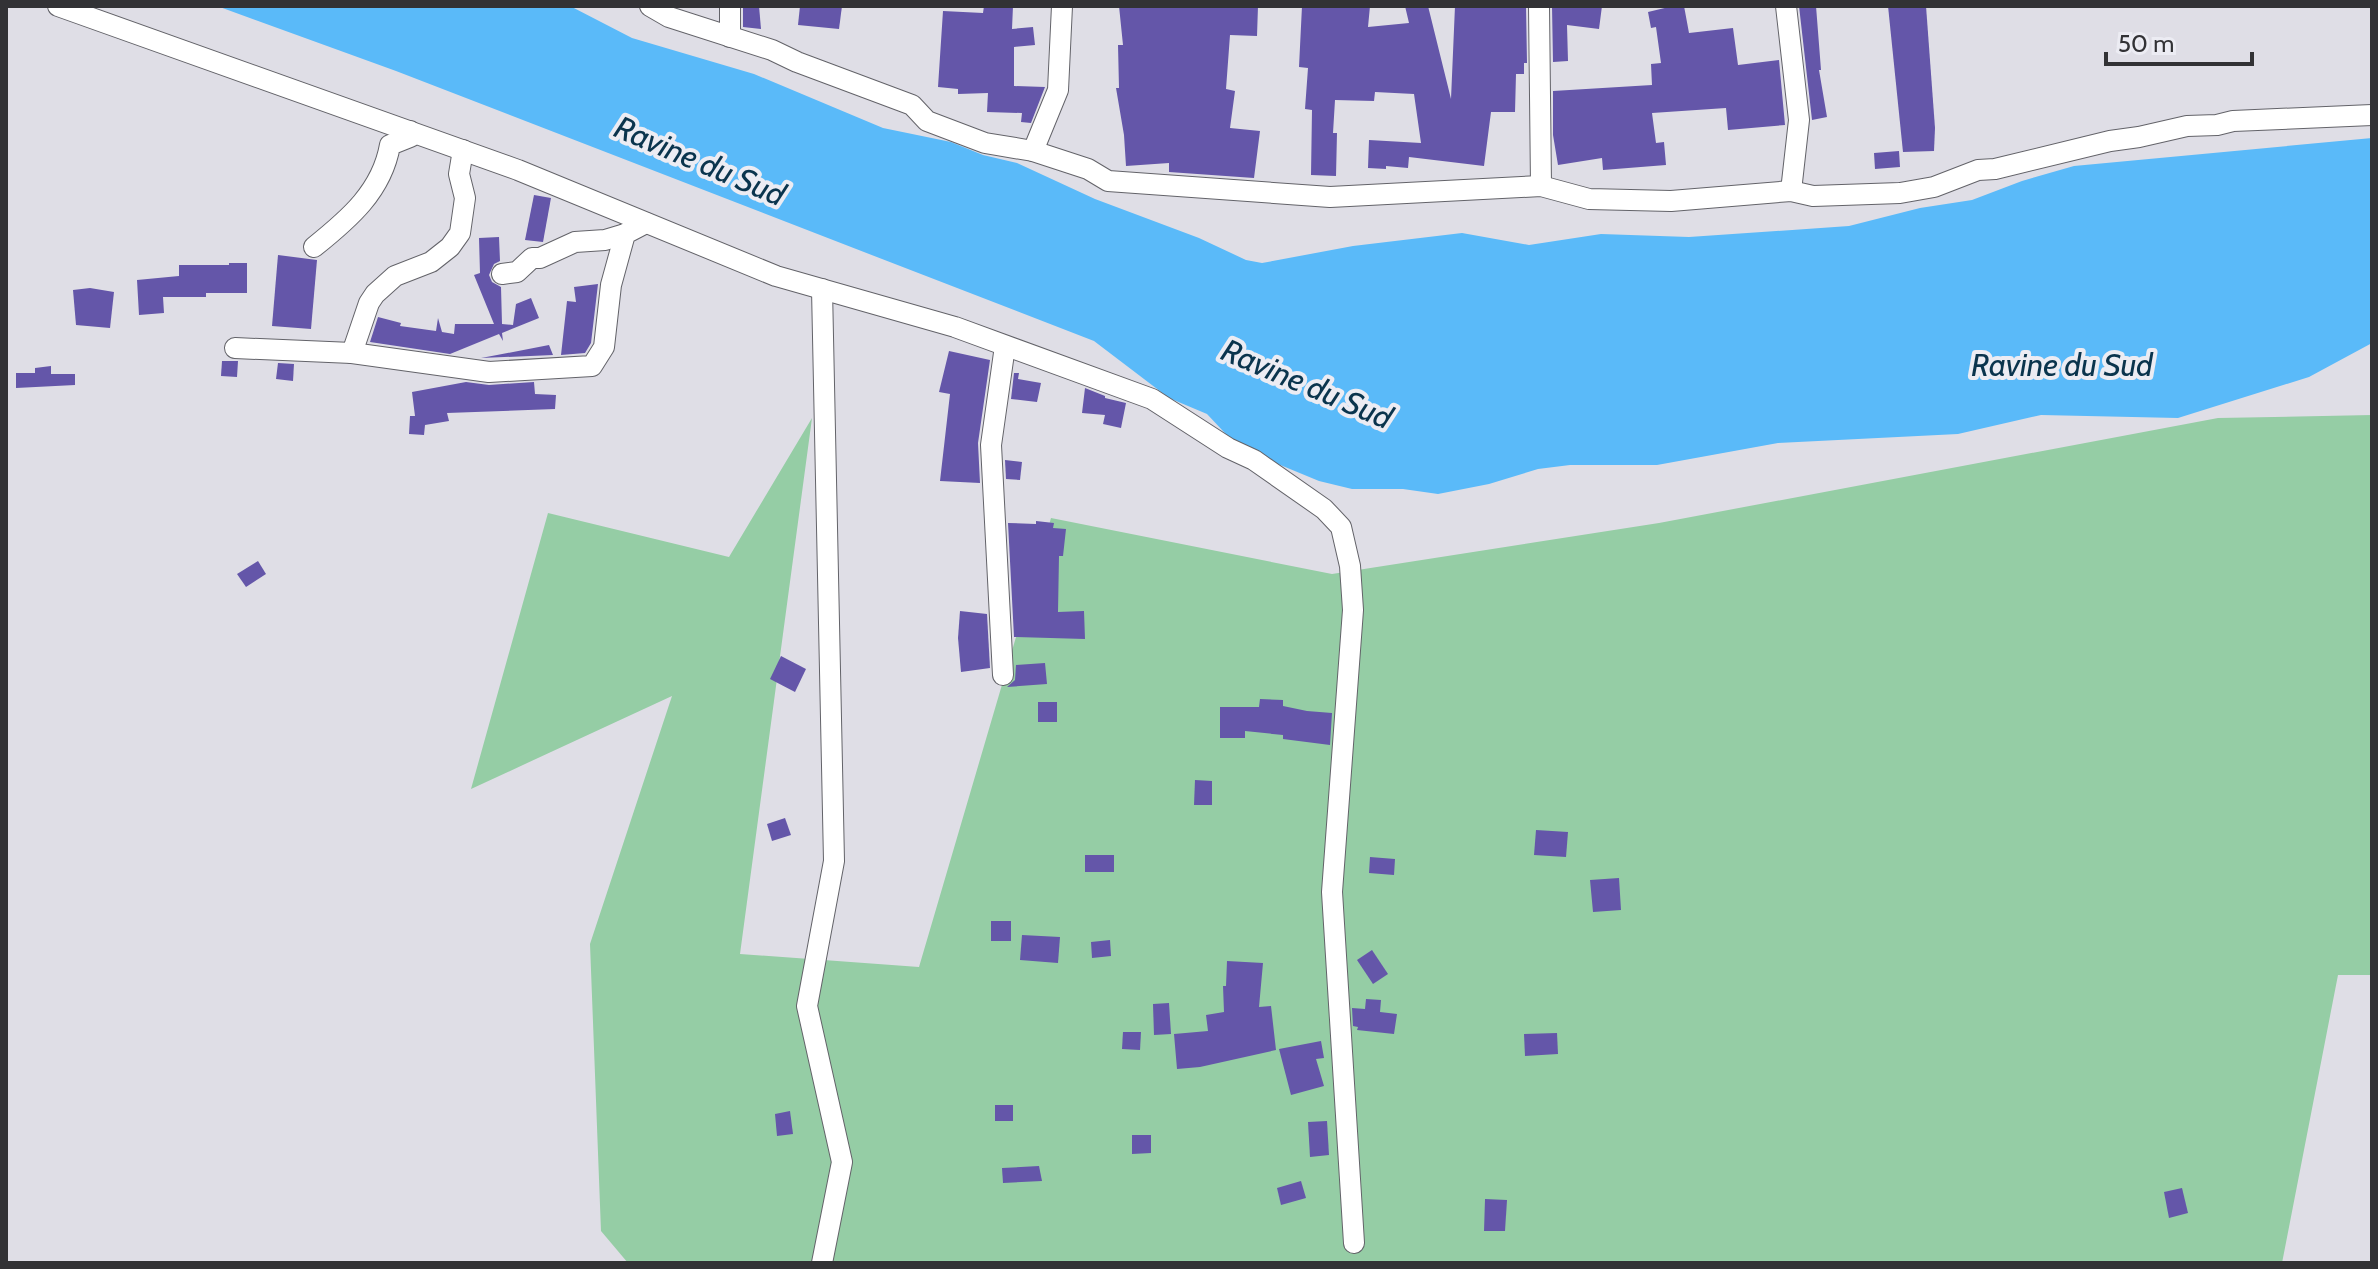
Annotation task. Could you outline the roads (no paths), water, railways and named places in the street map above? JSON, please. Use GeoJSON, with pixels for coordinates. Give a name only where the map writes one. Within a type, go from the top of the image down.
{"type":"FeatureCollection","features":[{"type":"Feature","properties":{"kind":"street"},"geometry":{"type":"LineString","coordinates":[[58,6],[518,170],[776,276],[955,327],[1152,399],[1303,492],[1324,509],[1341,527],[1350,566],[1353,610],[1332,892],[1354,1243]]}},
{"type":"Feature","properties":{"kind":"street"},"geometry":{"type":"LineString","coordinates":[[650,6],[669,17],[772,50],[912,105],[927,121],[985,143],[1033,151],[1088,169],[1108,181],[1314,196],[1541,186],[1602,200],[1671,201],[1791,191],[1813,196],[1900,193],[1934,187],[1978,170],[1995,169],[2187,126],[2372,115]]}},
{"type":"Feature","properties":{"kind":"street"},"geometry":{"type":"LineString","coordinates":[[730,6],[730,37]]}},
{"type":"Feature","properties":{"kind":"street"},"geometry":{"type":"LineString","coordinates":[[1033,151],[1058,90],[1062,6]]}},
{"type":"Feature","properties":{"kind":"street"},"geometry":{"type":"LineString","coordinates":[[1539,6],[1541,186]]}},
{"type":"Feature","properties":{"kind":"street"},"geometry":{"type":"LineString","coordinates":[[1786,6],[1799,120],[1791,191]]}},
{"type":"Feature","properties":{"kind":"street"},"geometry":{"type":"LineString","coordinates":[[314,247],[354,214],[375,188],[390,145],[410,137],[410,131]]}},
{"type":"Feature","properties":{"kind":"street"},"geometry":{"type":"LineString","coordinates":[[352,353],[375,294],[395,276],[431,262],[450,247],[460,233],[465,198],[459,174],[463,150]]}},
{"type":"Feature","properties":{"kind":"street"},"geometry":{"type":"LineString","coordinates":[[518,170],[528,189]]}},
{"type":"Feature","properties":{"kind":"street"},"geometry":{"type":"LineString","coordinates":[[502,274],[517,272],[532,258],[540,258],[575,242],[605,240],[646,223]]}},
{"type":"Feature","properties":{"kind":"street"},"geometry":{"type":"LineString","coordinates":[[235,348],[352,353],[489,372],[592,366],[604,347],[611,285],[625,234]]}},
{"type":"Feature","properties":{"kind":"street"},"geometry":{"type":"LineString","coordinates":[[822,289],[834,861],[807,1006],[842,1162],[822,1263]]}},
{"type":"Feature","properties":{"kind":"street"},"geometry":{"type":"LineString","coordinates":[[1003,675],[991,445],[1005,346]]}},
{"type":"Feature","properties":{"kind":"water","name":"Ravine du Sud"},"geometry":{"type":"Polygon","coordinates":[[[217,6],[570,6],[632,38],[754,74],[883,128],[951,142],[983,155],[1017,163],[1095,199],[1199,238],[1246,260],[1262,263],[1353,246],[1462,233],[1529,245],[1601,234],[1689,237],[1849,226],[1920,208],[1972,200],[2074,166],[2372,138],[2372,343],[2309,377],[2178,418],[2041,415],[1958,434],[1778,443],[1657,465],[1570,465],[1538,469],[1489,484],[1438,494],[1403,489],[1352,489],[1319,481],[1239,448],[1207,414],[1169,398],[1094,341],[396,71],[217,6]]]}}]}
